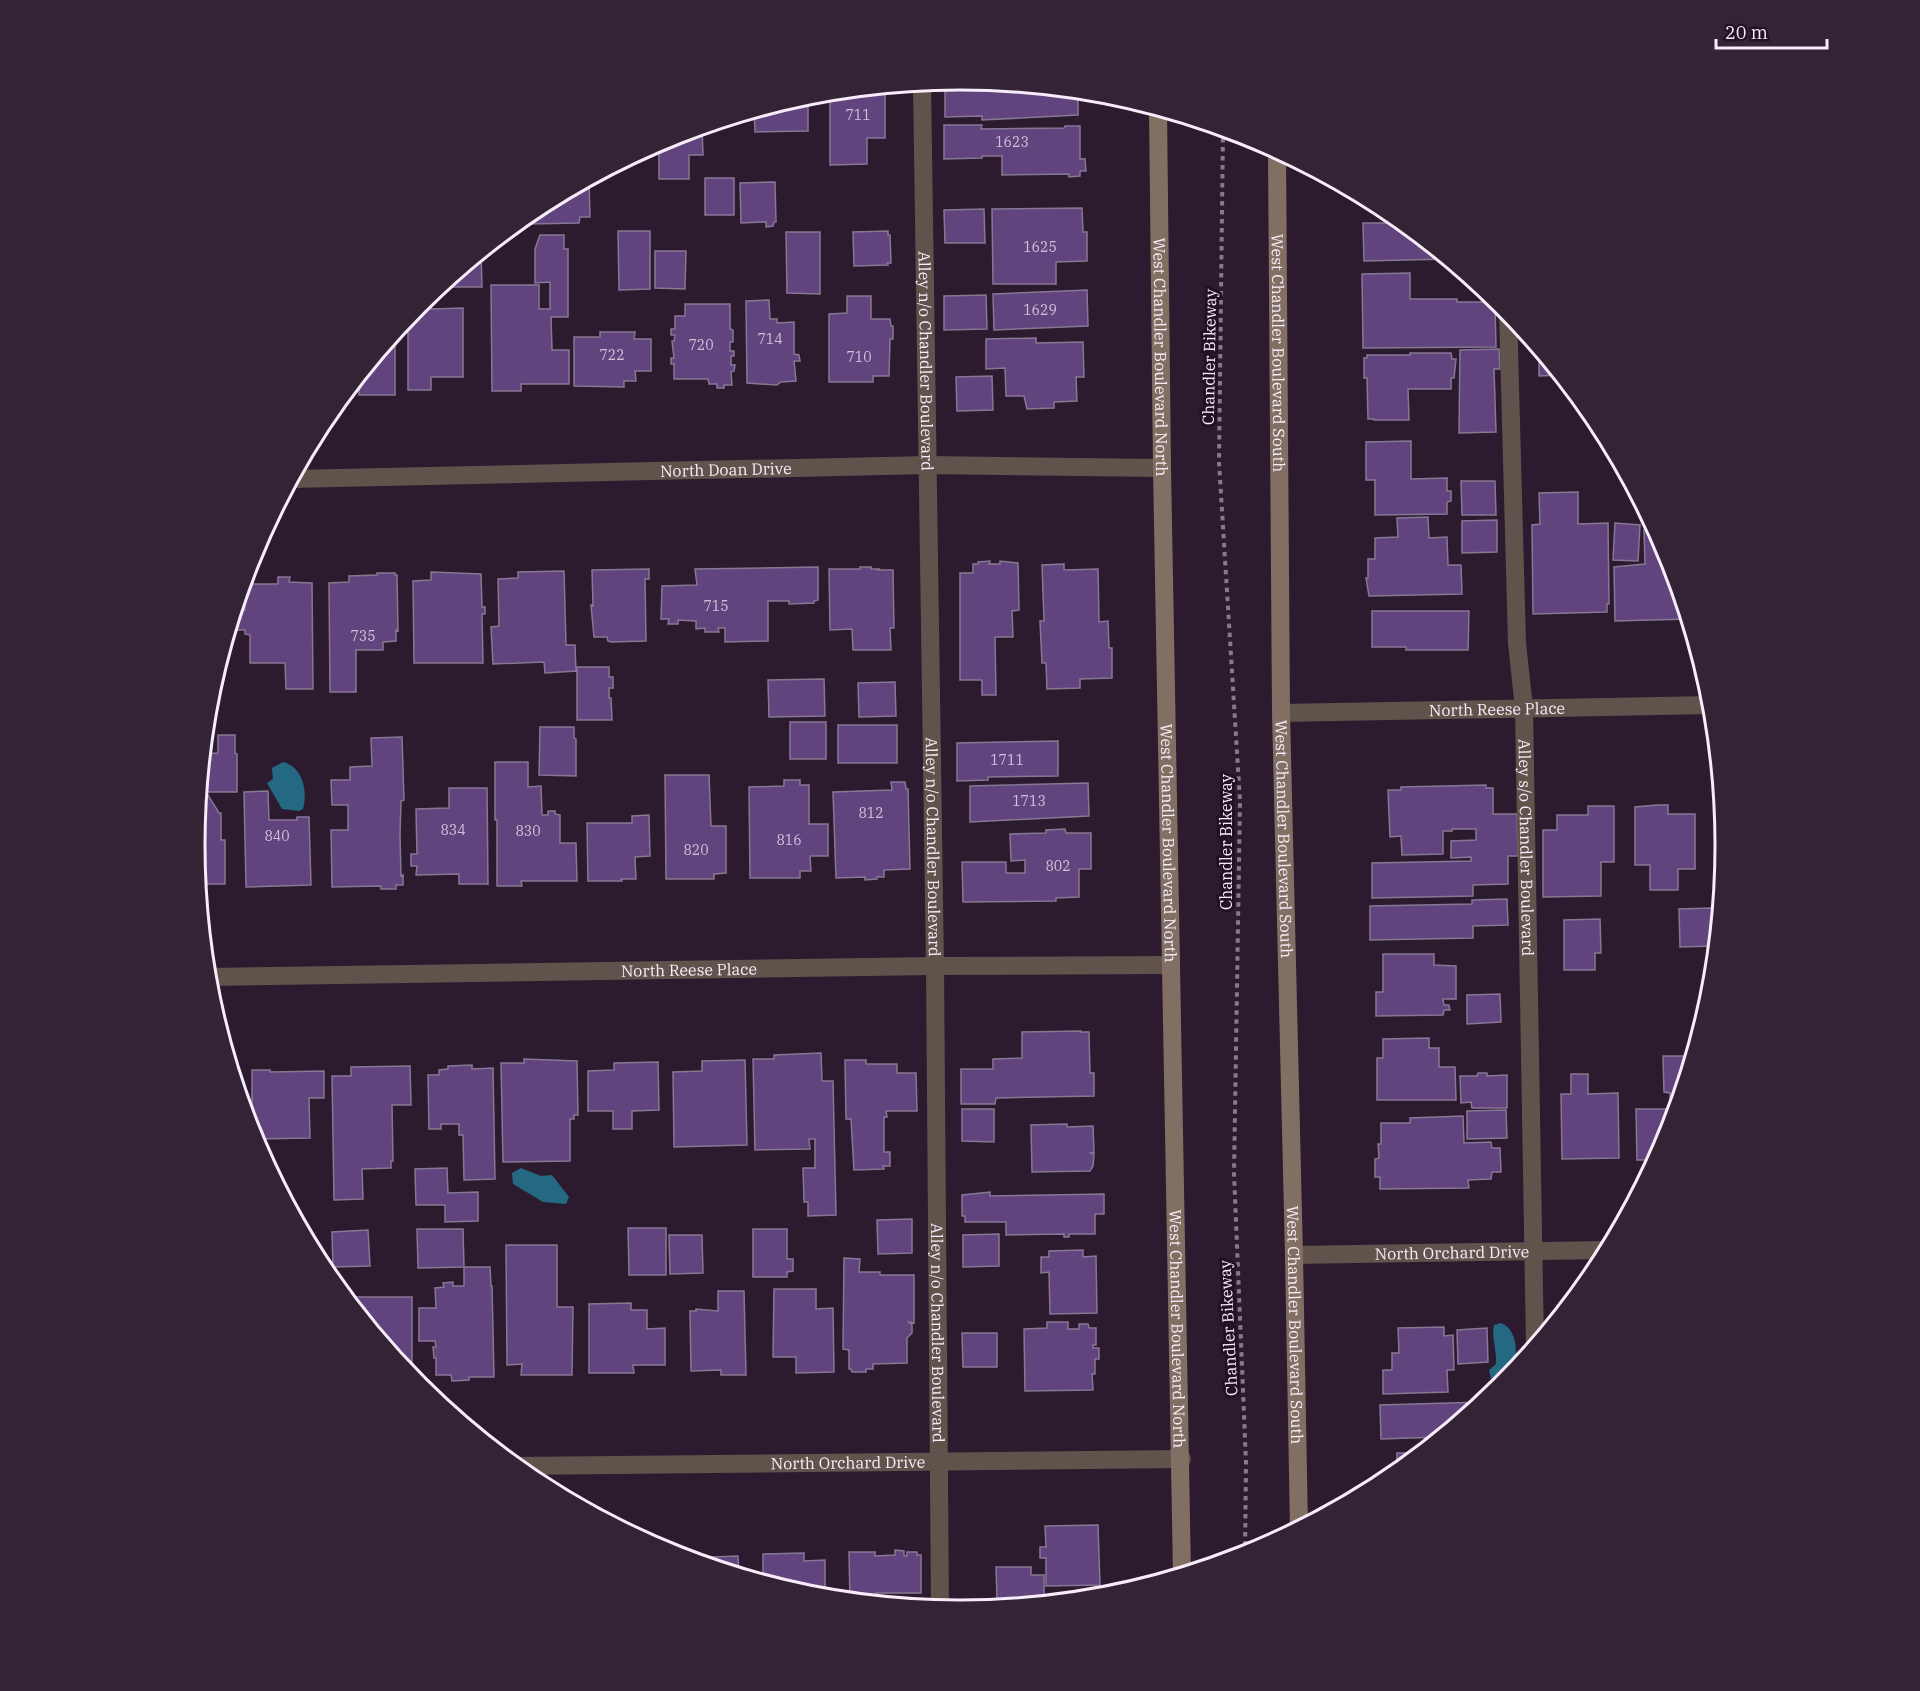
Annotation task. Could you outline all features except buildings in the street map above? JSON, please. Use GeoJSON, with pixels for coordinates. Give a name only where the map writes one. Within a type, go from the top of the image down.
{"type":"FeatureCollection","features":[{"type":"Feature","properties":{"kind":"main road","name":"West Chandler Boulevard North"},"geometry":{"type":"LineString","coordinates":[[1158,117],[1162,468],[1182,1459],[1182,1567]]}},
{"type":"Feature","properties":{"kind":"main road","name":"West Chandler Boulevard South"},"geometry":{"type":"LineString","coordinates":[[1281,162],[1281,713],[1299,1520]]}},
{"type":"Feature","properties":{"kind":"street","name":"Alley n/o Chandler Boulevard"},"geometry":{"type":"LineString","coordinates":[[922,92],[935,966],[940,1600]]}},
{"type":"Feature","properties":{"kind":"street","name":"Alley s/o Chandler Boulevard"},"geometry":{"type":"LineString","coordinates":[[1508,326],[1517,643],[1524,708],[1535,1335]]}},
{"type":"Feature","properties":{"kind":"street","name":"North Doan Drive"},"geometry":{"type":"LineString","coordinates":[[300,479],[928,465],[1162,468]]}},
{"type":"Feature","properties":{"kind":"street","name":"North Reese Place"},"geometry":{"type":"LineString","coordinates":[[1281,713],[1702,705]]}},
{"type":"Feature","properties":{"kind":"street","name":"North Reese Place"},"geometry":{"type":"LineString","coordinates":[[216,977],[935,966],[1171,965]]}},
{"type":"Feature","properties":{"kind":"street","name":"North Orchard Drive"},"geometry":{"type":"LineString","coordinates":[[1294,1255],[1597,1250]]}},
{"type":"Feature","properties":{"kind":"street","name":"North Orchard Drive"},"geometry":{"type":"LineString","coordinates":[[529,1466],[1182,1459]]}},
{"type":"Feature","properties":{"kind":"path","name":"Chandler Bikeway"},"geometry":{"type":"LineString","coordinates":[[1223,138],[1219,462],[1240,801],[1234,1173],[1246,1463],[1245,1545]]}},
{"type":"Feature","properties":{"kind":"water"},"geometry":{"type":"Polygon","coordinates":[[[283,762],[295,769],[302,781],[305,795],[303,809],[299,811],[282,809],[267,783],[273,779],[272,768],[283,762]]]}},
{"type":"Feature","properties":{"kind":"water"},"geometry":{"type":"Polygon","coordinates":[[[521,1168],[541,1176],[552,1175],[569,1197],[566,1204],[543,1202],[513,1184],[512,1173],[521,1168]]]}},
{"type":"Feature","properties":{"kind":"water"},"geometry":{"type":"Polygon","coordinates":[[[1501,1323],[1507,1326],[1514,1338],[1516,1352],[1515,1357],[1497,1377],[1491,1379],[1489,1370],[1496,1364],[1494,1325],[1501,1323]]]}}]}
